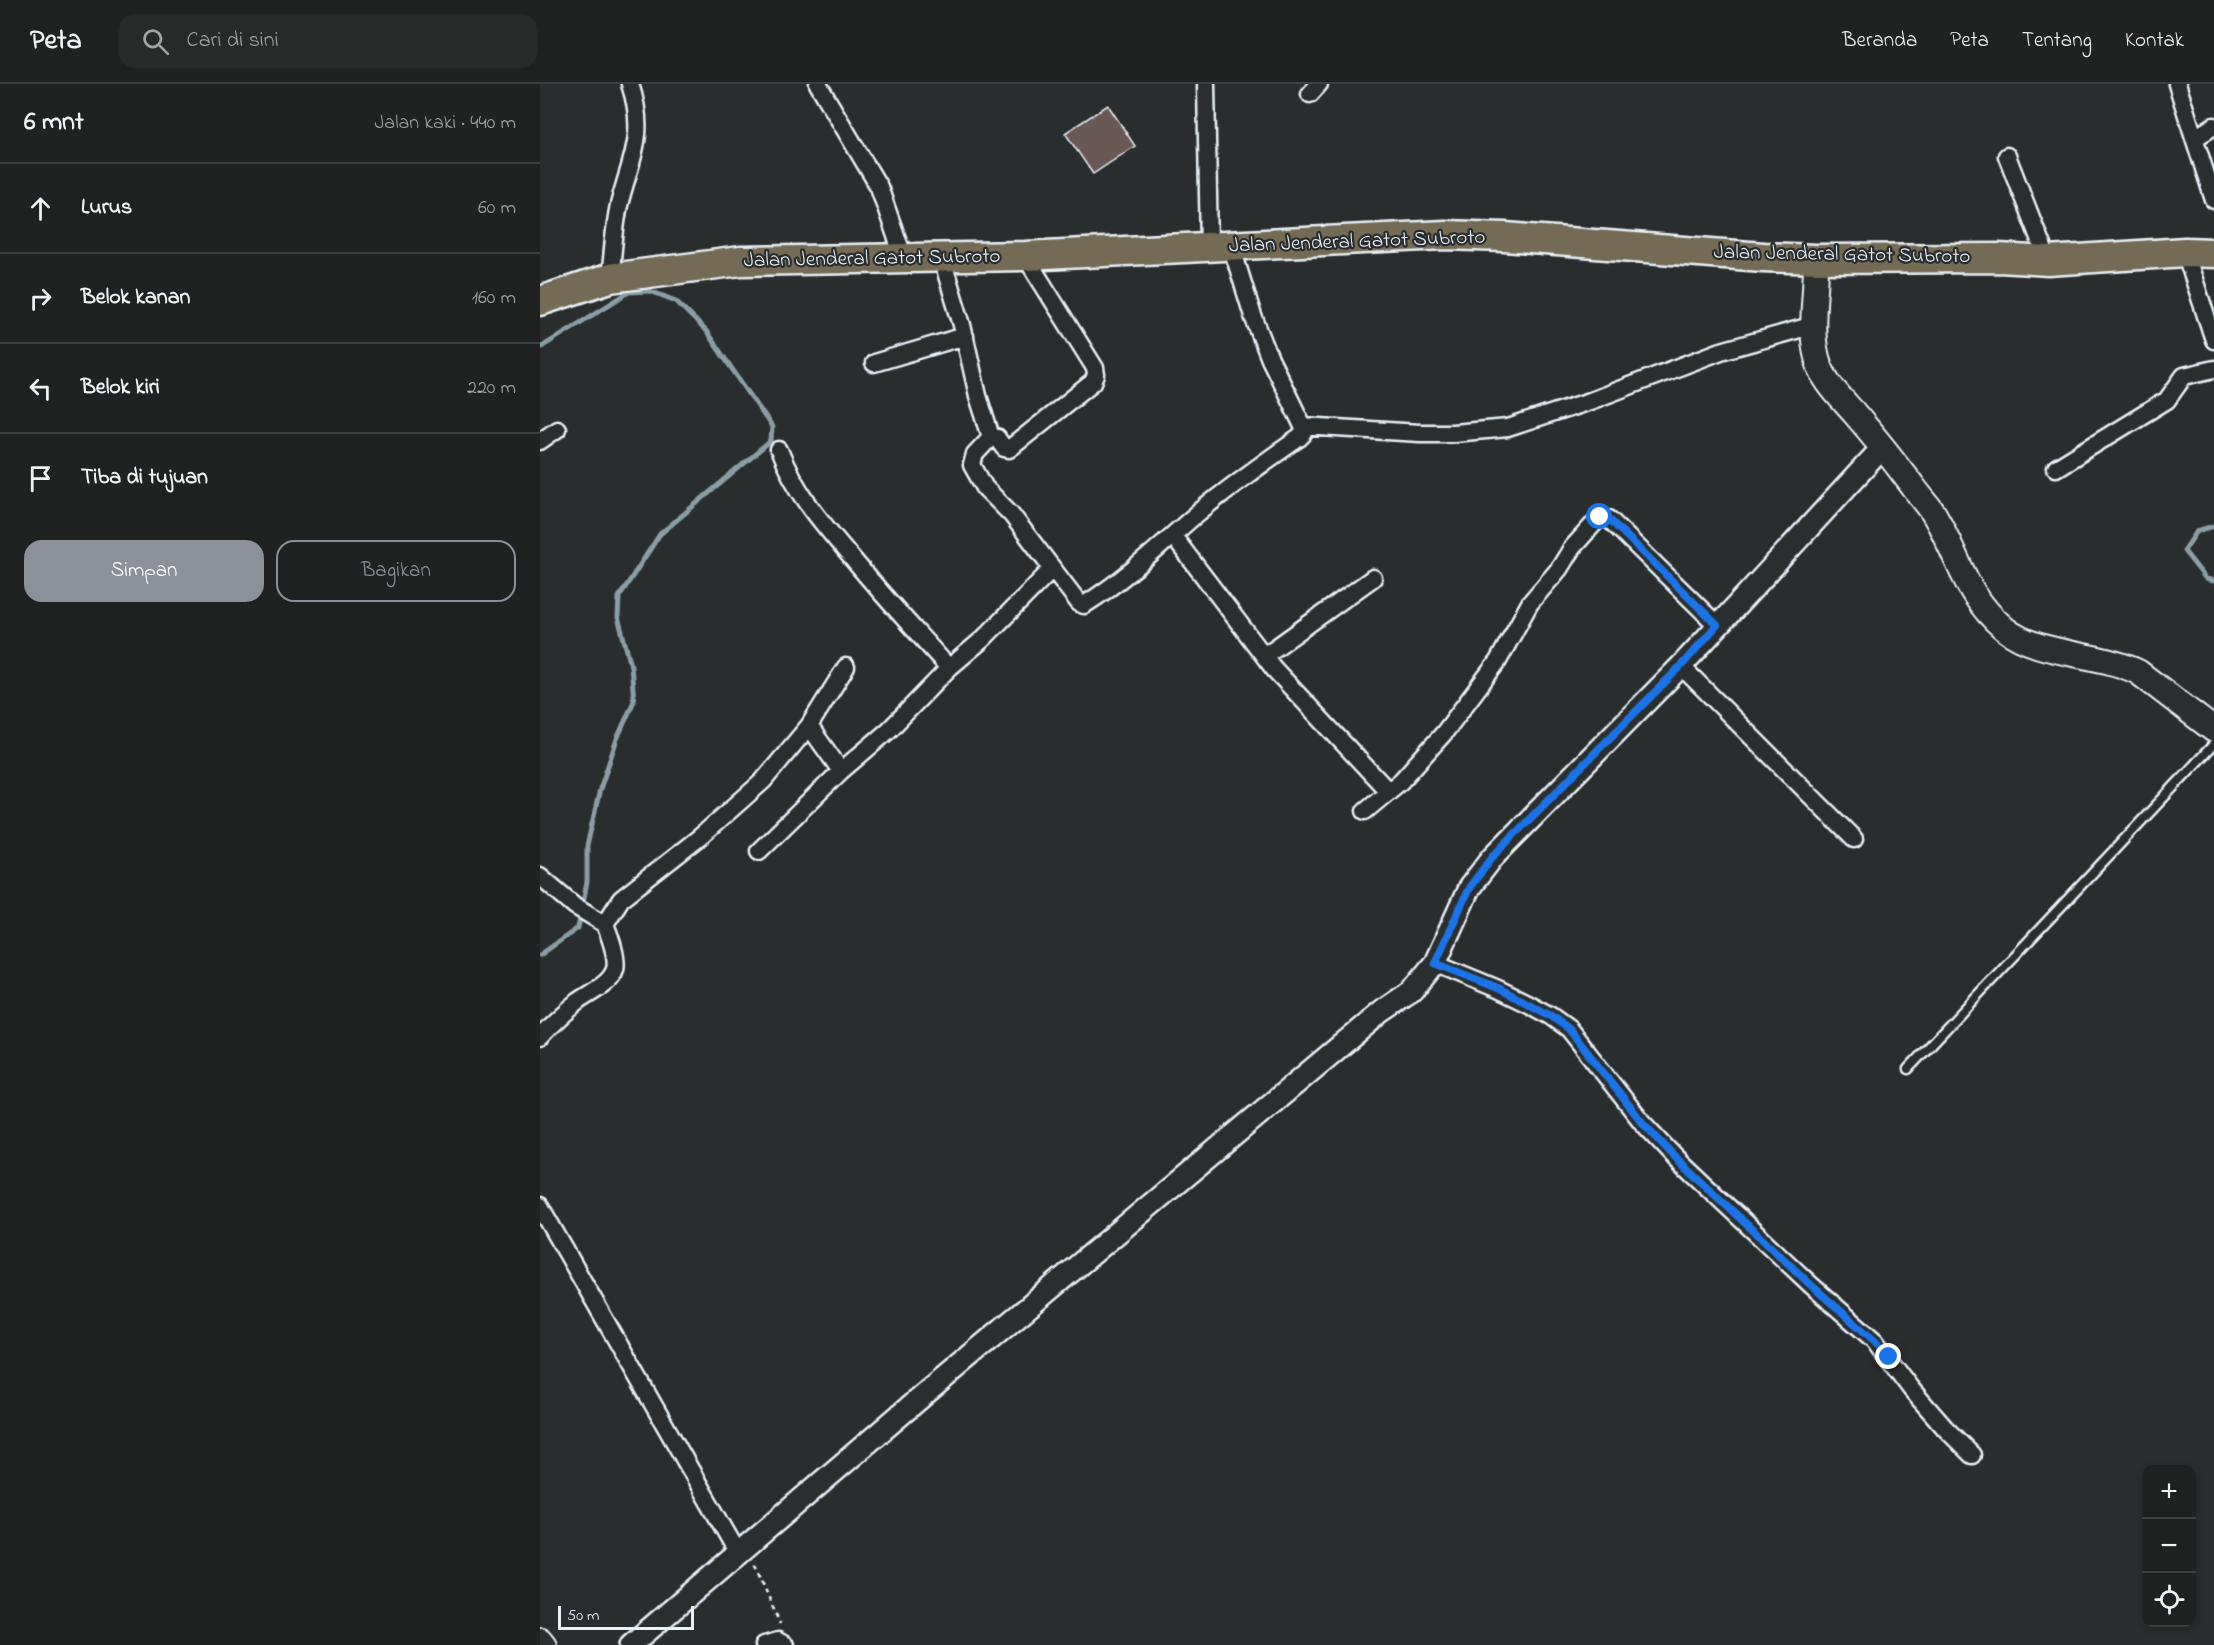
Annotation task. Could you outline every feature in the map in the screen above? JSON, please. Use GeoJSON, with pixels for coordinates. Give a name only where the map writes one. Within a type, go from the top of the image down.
{"type":"FeatureCollection","features":[{"type":"Feature","properties":{"kind":"highway","name":"Jalan Jenderal Gatot Subroto"},"geometry":{"type":"LineString","coordinates":[[540,301],[610,278],[741,261],[1025,255],[1445,235],[1505,237],[1816,259],[1999,258],[2048,261],[2185,252],[2214,253]]}},
{"type":"Feature","properties":{"kind":"main road"},"geometry":{"type":"LineString","coordinates":[[1816,259],[1814,325],[1816,352],[1820,367],[1827,381],[1883,447],[1934,514],[1973,594],[2006,630],[2035,644],[2124,665],[2138,672],[2214,730]]}},
{"type":"Feature","properties":{"kind":"main road"},"geometry":{"type":"LineString","coordinates":[[540,1640],[544,1645]]}},
{"type":"Feature","properties":{"kind":"street"},"geometry":{"type":"LineString","coordinates":[[610,278],[619,206],[632,165],[639,127],[630,84]]}},
{"type":"Feature","properties":{"kind":"street"},"geometry":{"type":"LineString","coordinates":[[818,84],[879,187],[903,256]]}},
{"type":"Feature","properties":{"kind":"street"},"geometry":{"type":"LineString","coordinates":[[991,437],[972,459],[976,474],[985,488],[1011,514],[1035,544],[1079,603],[1084,605],[1173,536],[1247,474],[1304,433],[1303,426],[1270,359],[1253,316],[1220,246],[1206,84]]}},
{"type":"Feature","properties":{"kind":"street"},"geometry":{"type":"LineString","coordinates":[[2177,84],[2214,200]]}},
{"type":"Feature","properties":{"kind":"street"},"geometry":{"type":"LineString","coordinates":[[2195,138],[2214,126]]}},
{"type":"Feature","properties":{"kind":"street"},"geometry":{"type":"LineString","coordinates":[[2007,156],[2048,261]]}},
{"type":"Feature","properties":{"kind":"street"},"geometry":{"type":"LineString","coordinates":[[2185,252],[2214,340]]}},
{"type":"Feature","properties":{"kind":"street"},"geometry":{"type":"LineString","coordinates":[[991,437],[997,438],[1004,448],[1009,449],[1093,382],[1096,375],[1095,368],[1025,255]]}},
{"type":"Feature","properties":{"kind":"street"},"geometry":{"type":"LineString","coordinates":[[941,256],[965,336],[978,396],[991,437]]}},
{"type":"Feature","properties":{"kind":"street"},"geometry":{"type":"LineString","coordinates":[[1303,426],[1420,433],[1453,433],[1508,428],[1590,401],[1721,351],[1814,325]]}},
{"type":"Feature","properties":{"kind":"street"},"geometry":{"type":"LineString","coordinates":[[874,363],[965,336]]}},
{"type":"Feature","properties":{"kind":"street"},"geometry":{"type":"LineString","coordinates":[[2056,468],[2167,400],[2184,376],[2214,369]]}},
{"type":"Feature","properties":{"kind":"street"},"geometry":{"type":"LineString","coordinates":[[540,441],[557,429]]}},
{"type":"Feature","properties":{"kind":"street"},"geometry":{"type":"LineString","coordinates":[[631,1645],[927,1392],[1382,1012],[1412,991],[1435,963],[1469,888],[1493,856],[1681,666],[1883,447]]}},
{"type":"Feature","properties":{"kind":"street"},"geometry":{"type":"LineString","coordinates":[[779,450],[790,477],[824,525],[886,599],[950,668]]}},
{"type":"Feature","properties":{"kind":"street"},"geometry":{"type":"LineString","coordinates":[[1365,811],[1401,781],[1444,733],[1498,661],[1530,603],[1560,568],[1572,548],[1600,517],[1609,519],[1717,625]]}},
{"type":"Feature","properties":{"kind":"street"},"geometry":{"type":"LineString","coordinates":[[1173,536],[1264,656],[1320,721],[1388,791]]}},
{"type":"Feature","properties":{"kind":"street"},"geometry":{"type":"LineString","coordinates":[[759,851],[841,771],[889,730],[1052,569]]}},
{"type":"Feature","properties":{"kind":"street"},"geometry":{"type":"LineString","coordinates":[[1264,656],[1373,578]]}},
{"type":"Feature","properties":{"kind":"street"},"geometry":{"type":"LineString","coordinates":[[1681,666],[1854,839]]}},
{"type":"Feature","properties":{"kind":"street"},"geometry":{"type":"LineString","coordinates":[[600,921],[621,899],[700,837],[763,781],[809,726],[846,667]]}},
{"type":"Feature","properties":{"kind":"street"},"geometry":{"type":"LineString","coordinates":[[809,726],[841,771]]}},
{"type":"Feature","properties":{"kind":"street"},"geometry":{"type":"LineString","coordinates":[[540,876],[575,906],[600,921],[611,943],[615,970],[608,980],[576,1003],[540,1037]]}},
{"type":"Feature","properties":{"kind":"street"},"geometry":{"type":"LineString","coordinates":[[1435,963],[1498,988],[1551,1016],[1569,1029],[1642,1122],[1674,1156],[1802,1277],[1875,1341],[1911,1389],[1972,1455]]}},
{"type":"Feature","properties":{"kind":"street"},"geometry":{"type":"LineString","coordinates":[[540,1206],[743,1551]]}},
{"type":"Feature","properties":{"kind":"street"},"geometry":{"type":"LineString","coordinates":[[764,1645],[785,1640]]}},
{"type":"Feature","properties":{"kind":"lane"},"geometry":{"type":"LineString","coordinates":[[1908,1069],[2214,744]]}},
{"type":"Feature","properties":{"kind":"path"},"geometry":{"type":"LineString","coordinates":[[743,1551],[785,1640]]}},
{"type":"Feature","properties":{"kind":"building"},"geometry":{"type":"Polygon","coordinates":[[[1108,105],[1135,146],[1093,174],[1065,133],[1108,105]]]}},
{"type":"Feature","properties":{"kind":"waterway"},"geometry":{"type":"LineString","coordinates":[[540,348],[629,292],[650,291],[676,301],[706,331],[772,427],[771,441],[660,534],[619,597],[618,617],[631,666],[634,701],[617,739],[600,789],[587,846],[587,882],[578,928],[540,955]]}},
{"type":"Feature","properties":{"kind":"waterway"},"geometry":{"type":"LineString","coordinates":[[2214,526],[2197,531],[2184,551],[2206,579],[2214,581]]}},
{"type":"Feature","properties":{"kind":"route"},"geometry":{"type":"LineString","coordinates":[[1600,517],[1609,519],[1717,625],[1681,666],[1493,856],[1469,888],[1435,963],[1498,988],[1551,1016],[1569,1029],[1642,1122],[1674,1156],[1811,1285],[1875,1341],[1889,1357]]}}]}
